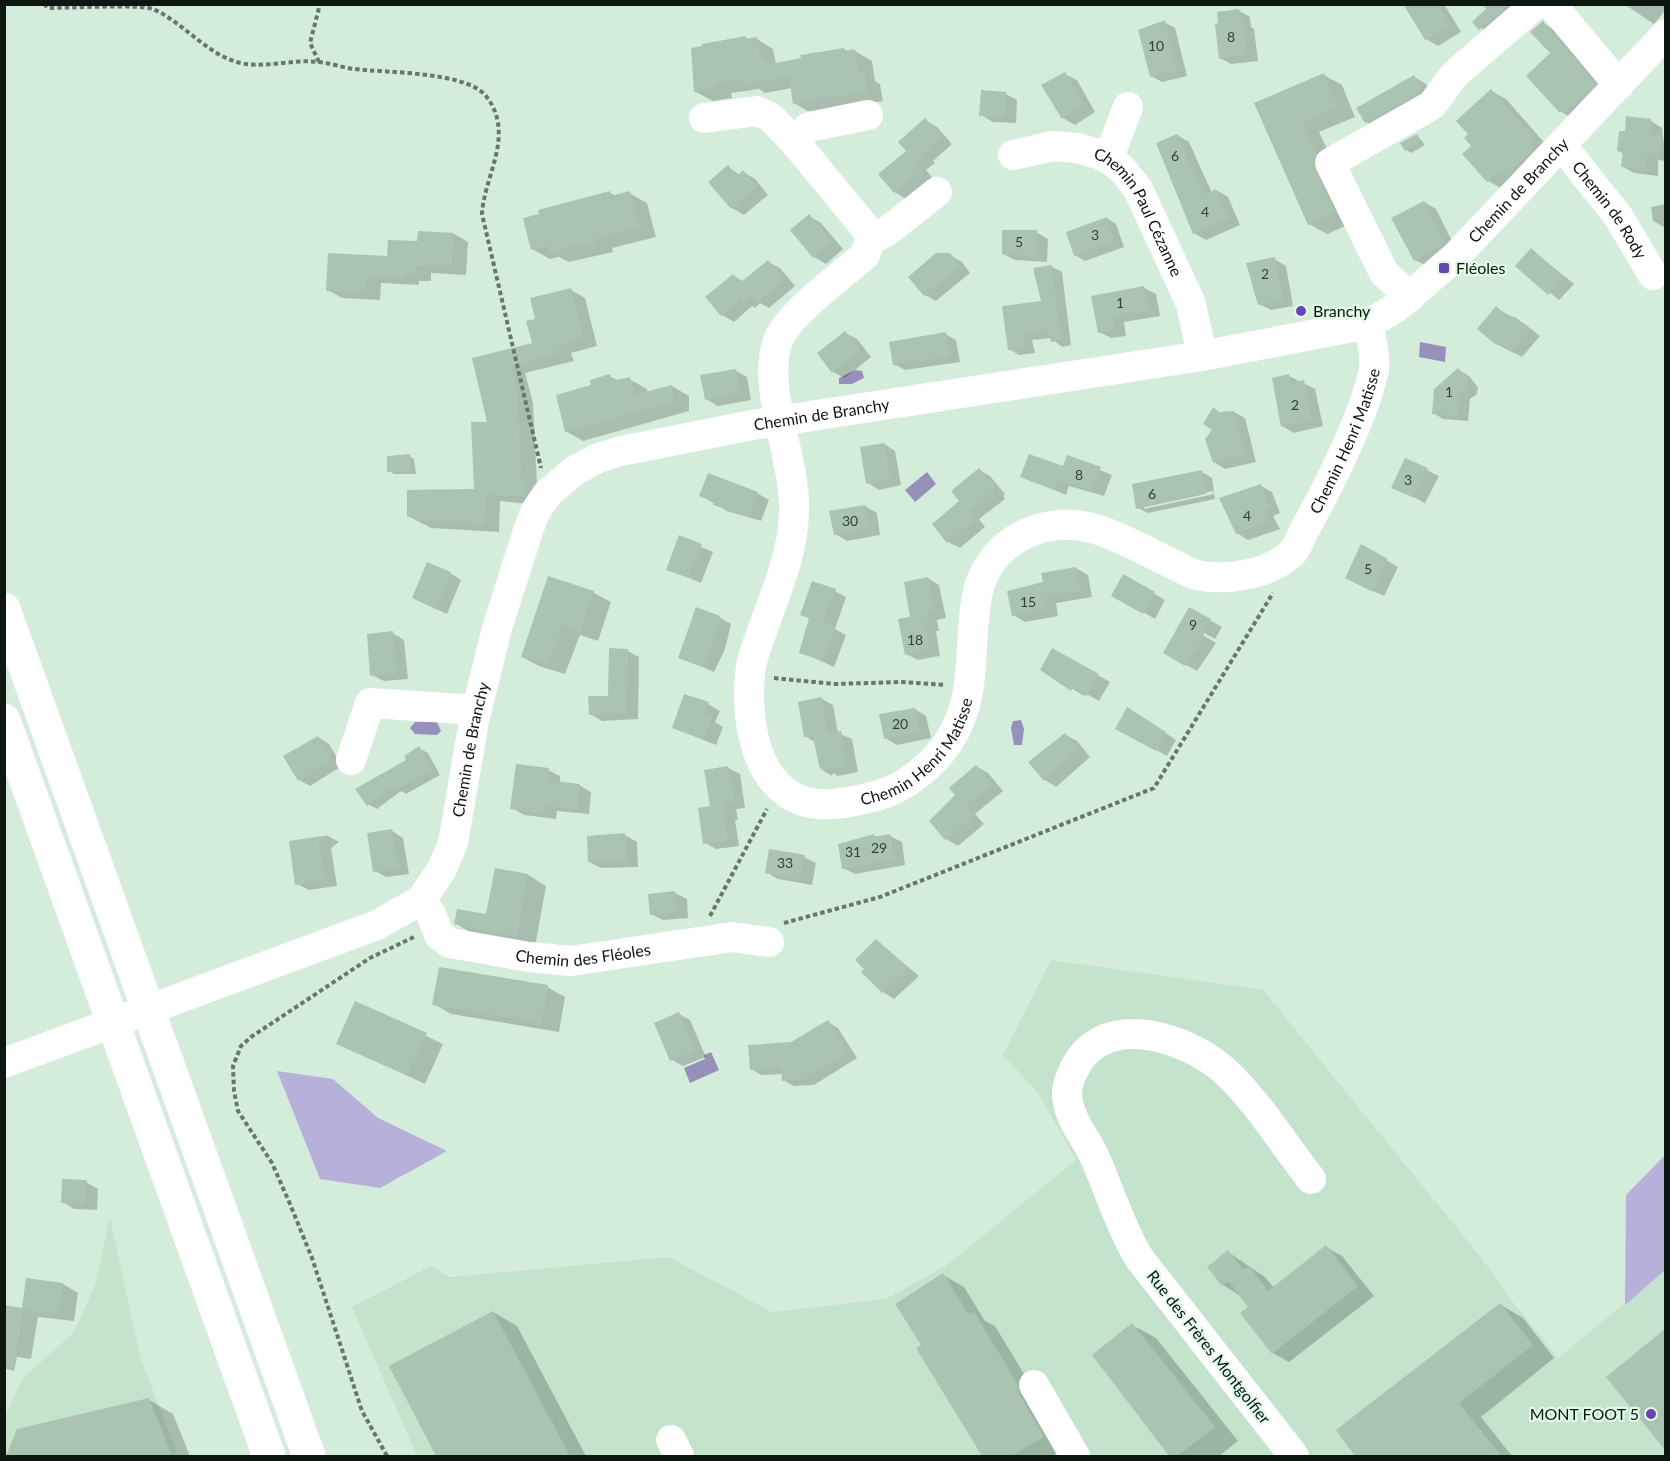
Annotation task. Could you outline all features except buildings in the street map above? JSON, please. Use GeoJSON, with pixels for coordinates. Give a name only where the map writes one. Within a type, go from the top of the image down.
{"type":"FeatureCollection","features":[{"type":"Feature","properties":{"kind":"highway"},"geometry":{"type":"LineString","coordinates":[[4,609],[309,1456]]}},
{"type":"Feature","properties":{"kind":"highway"},"geometry":{"type":"LineString","coordinates":[[4,720],[269,1456]]}},
{"type":"Feature","properties":{"kind":"highway"},"geometry":{"type":"LineString","coordinates":[[4,784],[124,1055]]}},
{"type":"Feature","properties":{"kind":"street"},"geometry":{"type":"LineString","coordinates":[[1410,297],[1384,273],[1329,163],[1432,105],[1455,74],[1536,4]]}},
{"type":"Feature","properties":{"kind":"street"},"geometry":{"type":"LineString","coordinates":[[1551,4],[1619,85]]}},
{"type":"Feature","properties":{"kind":"street","name":"Chemin de Branchy"},"geometry":{"type":"LineString","coordinates":[[4,1063],[377,925],[421,900],[442,869],[453,843],[477,710],[497,628],[528,531],[535,513],[548,494],[574,471],[621,451],[781,420],[1202,356],[1368,324],[1410,297],[1456,256],[1619,85],[1660,52]]}},
{"type":"Feature","properties":{"kind":"street"},"geometry":{"type":"LineString","coordinates":[[1108,159],[1128,107]]}},
{"type":"Feature","properties":{"kind":"street"},"geometry":{"type":"LineString","coordinates":[[704,118],[757,111],[770,117],[794,141],[868,231],[870,240],[886,232],[937,192]]}},
{"type":"Feature","properties":{"kind":"street"},"geometry":{"type":"LineString","coordinates":[[794,141],[809,127],[868,115]]}},
{"type":"Feature","properties":{"kind":"street","name":"Chemin Paul Cézanne"},"geometry":{"type":"LineString","coordinates":[[1013,155],[1053,146],[1078,148],[1108,159],[1138,189],[1191,304],[1202,356]]}},
{"type":"Feature","properties":{"kind":"street","name":"Chemin de Rody"},"geometry":{"type":"LineString","coordinates":[[1562,146],[1617,216],[1653,274]]}},
{"type":"Feature","properties":{"kind":"street","name":"Chemin Henri Matisse"},"geometry":{"type":"LineString","coordinates":[[870,240],[865,255],[787,324],[778,340],[774,362],[774,384],[795,501],[793,538],[787,564],[752,663],[751,726],[756,749],[766,772],[779,787],[805,801],[831,805],[882,794],[918,776],[950,741],[960,722],[970,687],[977,594],[988,568],[999,552],[1019,536],[1041,526],[1073,525],[1094,529],[1196,575],[1212,578],[1238,577],[1268,567],[1292,553],[1312,516],[1359,415],[1374,372],[1368,324]]}},
{"type":"Feature","properties":{"kind":"street"},"geometry":{"type":"LineString","coordinates":[[351,760],[370,703],[477,710]]}},
{"type":"Feature","properties":{"kind":"street","name":"Chemin des Fléoles"},"geometry":{"type":"LineString","coordinates":[[421,900],[431,914],[439,935],[450,943],[530,957],[571,961],[732,937],[769,942]]}},
{"type":"Feature","properties":{"kind":"street","name":"Rue des Frères Montgolfier"},"geometry":{"type":"LineString","coordinates":[[1291,1455],[1139,1258],[1126,1236],[1094,1156],[1070,1115],[1067,1094],[1072,1073],[1083,1055],[1104,1039],[1116,1035],[1141,1033],[1194,1052],[1218,1065],[1236,1083],[1311,1179]]}},
{"type":"Feature","properties":{"kind":"street"},"geometry":{"type":"LineString","coordinates":[[1034,1385],[1075,1456]]}},
{"type":"Feature","properties":{"kind":"path"},"geometry":{"type":"LineString","coordinates":[[44,4],[48,8],[151,8],[225,57],[246,64],[319,62],[352,69],[462,81],[486,96],[497,121],[498,146],[497,160],[483,196],[482,214],[548,494]]}},
{"type":"Feature","properties":{"kind":"path"},"geometry":{"type":"LineString","coordinates":[[319,62],[310,43],[320,4]]}},
{"type":"Feature","properties":{"kind":"path"},"geometry":{"type":"LineString","coordinates":[[769,942],[785,922],[880,897],[1154,788],[1275,591]]}},
{"type":"Feature","properties":{"kind":"path"},"geometry":{"type":"LineString","coordinates":[[750,676],[836,684],[901,682],[970,687]]}},
{"type":"Feature","properties":{"kind":"path"},"geometry":{"type":"LineString","coordinates":[[712,940],[710,913],[779,787]]}},
{"type":"Feature","properties":{"kind":"path"},"geometry":{"type":"LineString","coordinates":[[387,1456],[362,1411],[312,1258],[291,1204],[272,1163],[238,1111],[233,1066],[241,1046],[279,1018],[370,958],[435,927]]}},
{"type":"Feature","properties":{"kind":"shaded area"},"geometry":{"type":"Polygon","coordinates":[[[1420,342],[1446,347],[1445,362],[1419,357],[1420,342]]]}},
{"type":"Feature","properties":{"kind":"shaded area"},"geometry":{"type":"Polygon","coordinates":[[[855,370],[862,371],[864,378],[852,384],[839,384],[839,378],[855,370]]]}},
{"type":"Feature","properties":{"kind":"shaded area"},"geometry":{"type":"Polygon","coordinates":[[[927,472],[936,484],[915,502],[905,490],[927,472]]]}},
{"type":"Feature","properties":{"kind":"shaded area"},"geometry":{"type":"Polygon","coordinates":[[[1021,720],[1024,729],[1022,745],[1014,745],[1011,728],[1013,721],[1021,720]]]}},
{"type":"Feature","properties":{"kind":"shaded area"},"geometry":{"type":"Polygon","coordinates":[[[415,722],[437,722],[441,731],[437,735],[415,734],[410,728],[415,722]]]}},
{"type":"Feature","properties":{"kind":"shaded area"},"geometry":{"type":"Polygon","coordinates":[[[1051,960],[1263,990],[1483,1260],[1512,1301],[1558,1358],[1665,1270],[1665,1456],[417,1456],[352,1307],[431,1266],[450,1277],[669,1257],[772,1312],[886,1299],[947,1265],[1076,1160],[1039,1094],[1003,1055],[1051,960]]]}},
{"type":"Feature","properties":{"kind":"shaded area"},"geometry":{"type":"Polygon","coordinates":[[[711,1052],[719,1070],[690,1083],[684,1068],[705,1059],[704,1055],[711,1052]]]}},
{"type":"Feature","properties":{"kind":"shaded area"},"geometry":{"type":"Polygon","coordinates":[[[277,1071],[333,1079],[378,1118],[447,1151],[380,1188],[320,1179],[277,1071]]]}},
{"type":"Feature","properties":{"kind":"shaded area"},"geometry":{"type":"Polygon","coordinates":[[[1665,1155],[1665,1270],[1625,1305],[1626,1195],[1665,1155]]]}},
{"type":"Feature","properties":{"kind":"shaded area"},"geometry":{"type":"Polygon","coordinates":[[[110,1217],[140,1356],[178,1456],[5,1456],[5,1418],[10,1405],[23,1378],[71,1335],[79,1321],[95,1285],[110,1217]]]}},
{"type":"Feature","properties":{"kind":"place","name":"Fléoles"},"geometry":{"type":"Point","coordinates":[1444,268]}},
{"type":"Feature","properties":{"kind":"place","name":"Branchy"},"geometry":{"type":"Point","coordinates":[1301,311]}},
{"type":"Feature","properties":{"kind":"place","name":"MONT FOOT 5"},"geometry":{"type":"Point","coordinates":[1651,1414]}}]}
